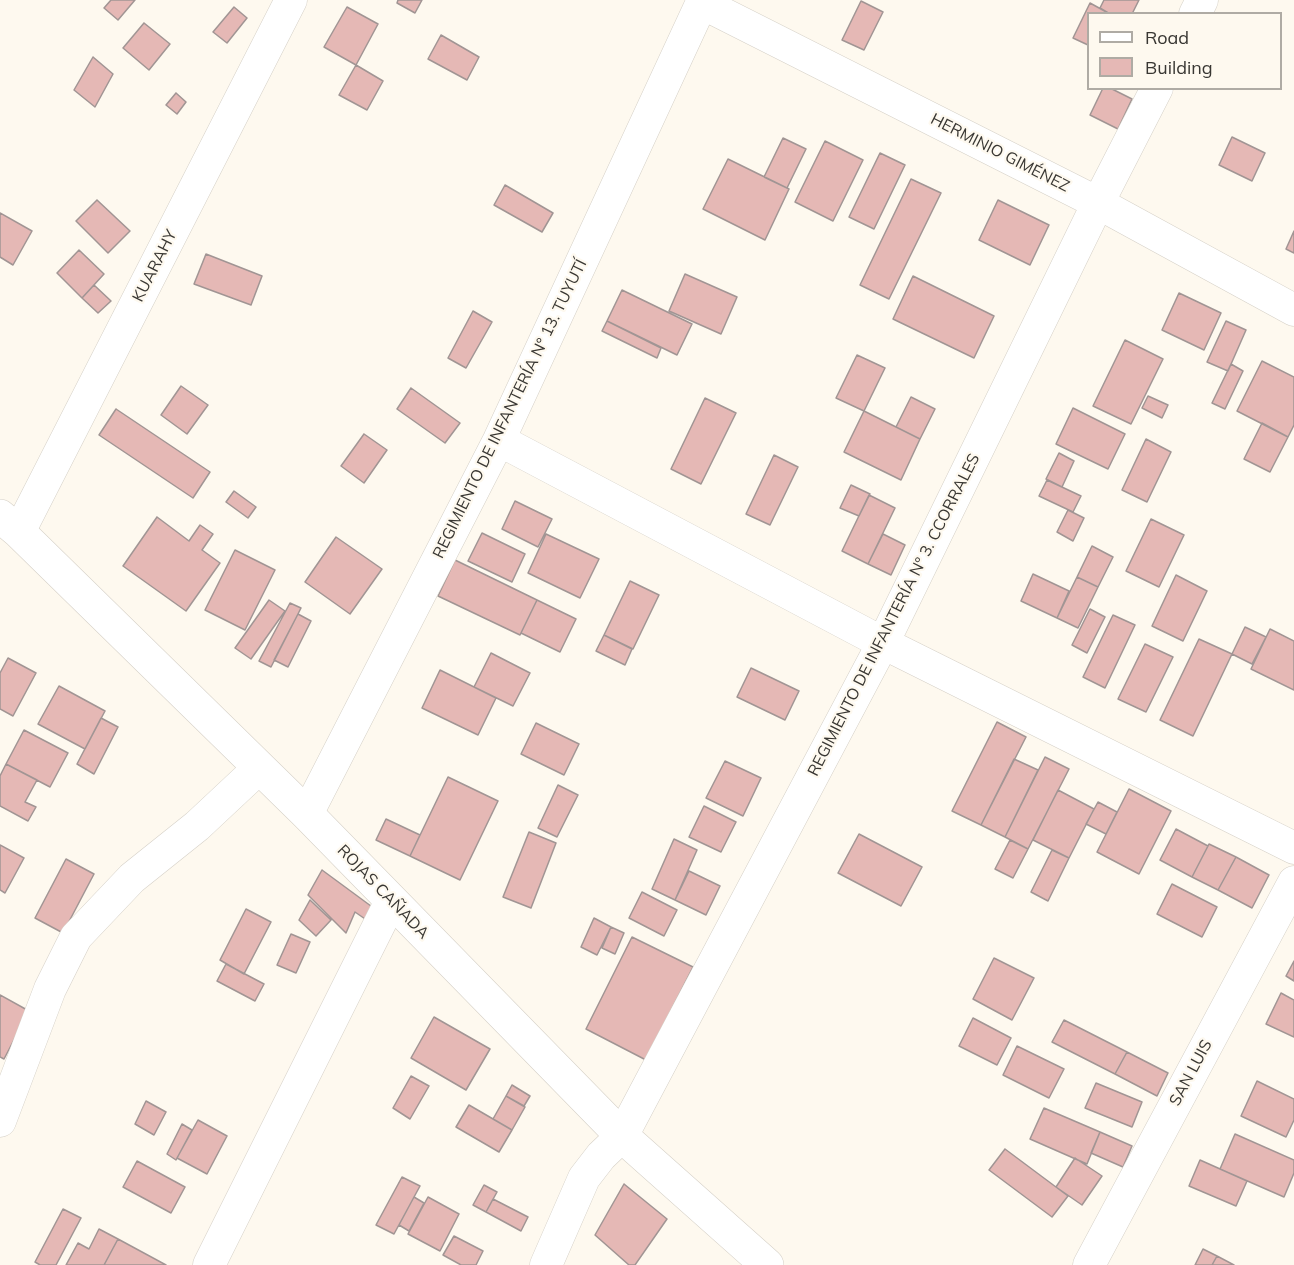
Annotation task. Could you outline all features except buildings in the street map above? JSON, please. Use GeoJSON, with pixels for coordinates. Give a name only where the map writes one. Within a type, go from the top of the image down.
{"type":"FeatureCollection","features":[{"type":"Feature","properties":{"kind":"main road","name":"ROJAS CAÑADA"},"geometry":{"type":"LineString","coordinates":[[9,524],[307,813],[622,1136],[767,1265]]}},
{"type":"Feature","properties":{"kind":"street","name":"KUARAHY"},"geometry":{"type":"LineString","coordinates":[[9,524],[291,0]]}},
{"type":"Feature","properties":{"kind":"street","name":"HERMINIO GIMÉNEZ"},"geometry":{"type":"LineString","coordinates":[[702,1],[1098,203],[1294,310]]}},
{"type":"Feature","properties":{"kind":"street","name":"REGIMIENTO DE INFANTERÍA N° 13. TUYUTÍ"},"geometry":{"type":"LineString","coordinates":[[307,813],[498,440],[702,1]]}},
{"type":"Feature","properties":{"kind":"street","name":"REGIMIENTO DE INFANTERÍA N° 3. CCORRALES"},"geometry":{"type":"LineString","coordinates":[[546,1265],[584,1178],[601,1156],[622,1136],[883,643],[1098,203],[1156,90]]}},
{"type":"Feature","properties":{"kind":"street"},"geometry":{"type":"LineString","coordinates":[[498,440],[883,643],[1294,848]]}},
{"type":"Feature","properties":{"kind":"street"},"geometry":{"type":"LineString","coordinates":[[0,1121],[50,989],[76,937],[132,878],[197,826],[259,768]]}},
{"type":"Feature","properties":{"kind":"street","name":"SAN LUIS"},"geometry":{"type":"LineString","coordinates":[[1089,1265],[1294,882]]}},
{"type":"Feature","properties":{"kind":"street"},"geometry":{"type":"LineString","coordinates":[[209,1265],[392,901]]}}]}
